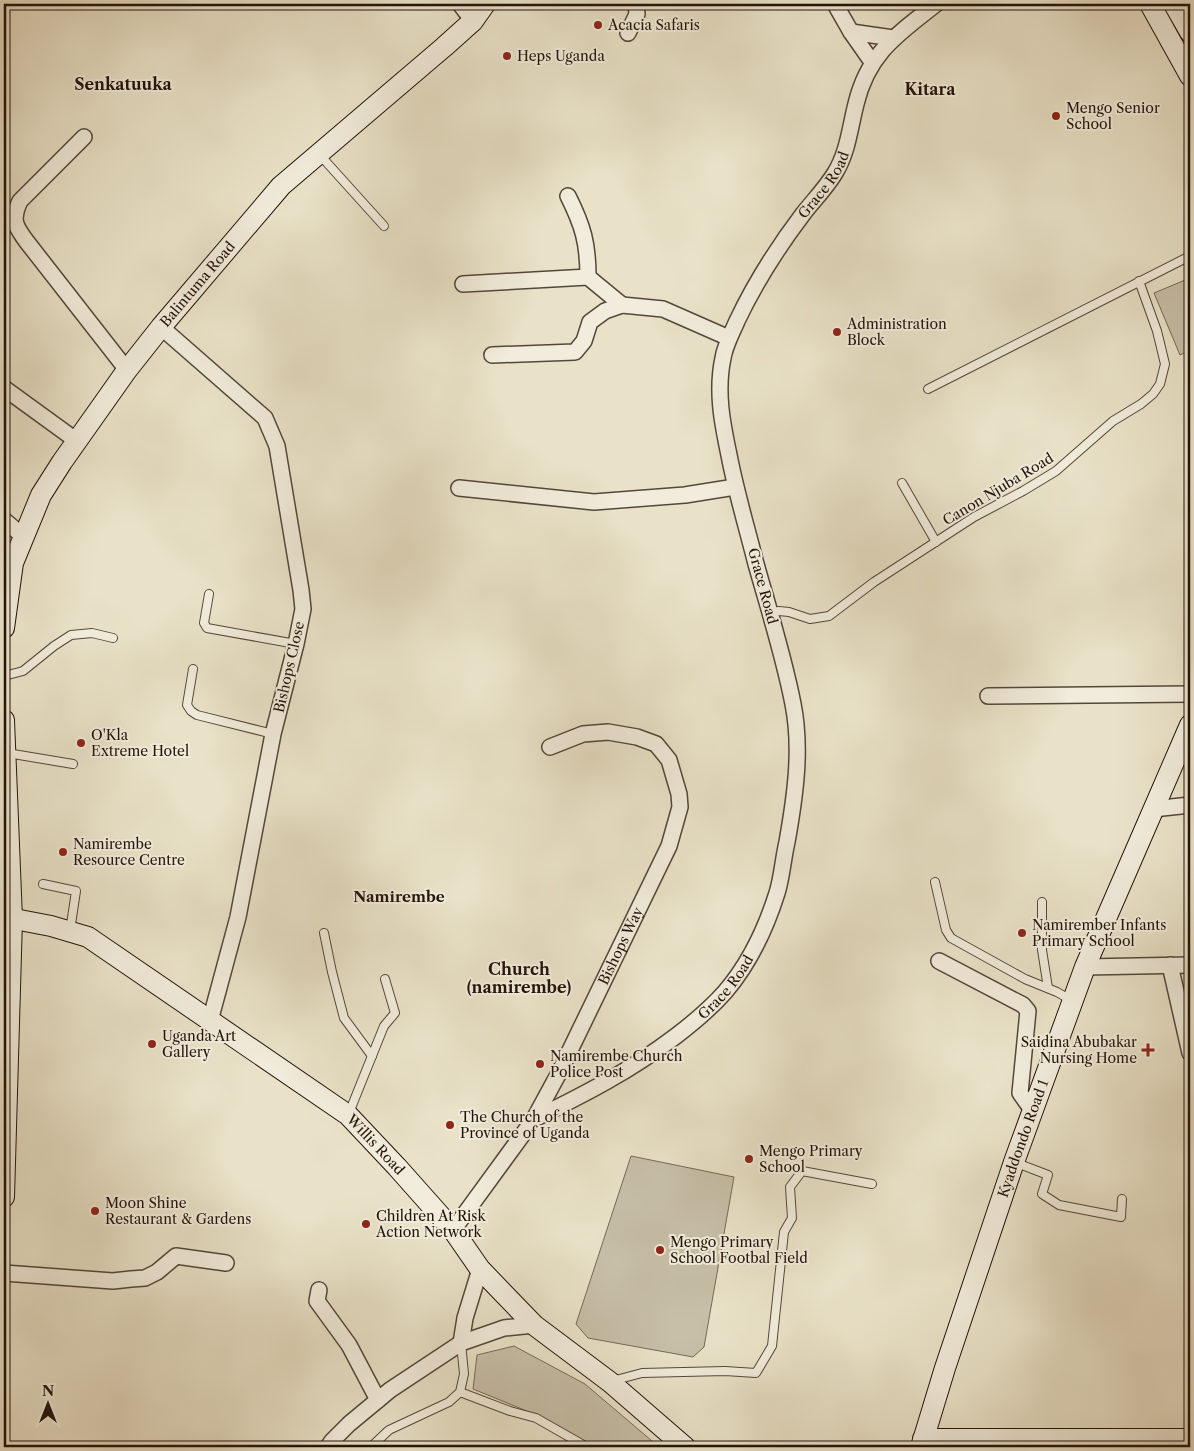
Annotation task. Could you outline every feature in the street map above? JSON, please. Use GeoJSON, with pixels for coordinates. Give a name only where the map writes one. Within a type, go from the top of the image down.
{"type":"FeatureCollection","features":[{"type":"Feature","properties":{"kind":"street"},"geometry":{"type":"LineString","coordinates":[[460,4],[473,21]]}},
{"type":"Feature","properties":{"kind":"street","name":"Balintuma Road"},"geometry":{"type":"LineString","coordinates":[[4,628],[13,563],[41,495],[127,370],[161,327],[281,186],[473,21],[485,4]]}},
{"type":"Feature","properties":{"kind":"street"},"geometry":{"type":"LineString","coordinates":[[628,33],[637,14],[636,4]]}},
{"type":"Feature","properties":{"kind":"street"},"geometry":{"type":"LineString","coordinates":[[835,4],[851,32],[872,62]]}},
{"type":"Feature","properties":{"kind":"street","name":"Grace Road"},"geometry":{"type":"LineString","coordinates":[[534,1119],[604,1084],[661,1047],[699,1018],[725,992],[746,962],[763,928],[777,892],[792,816],[796,772],[794,706],[735,486],[721,413],[720,382],[723,355],[743,309],[767,266],[835,173],[844,153],[864,77],[872,62],[893,38],[936,4]]}},
{"type":"Feature","properties":{"kind":"street"},"geometry":{"type":"LineString","coordinates":[[1150,4],[1190,76]]}},
{"type":"Feature","properties":{"kind":"street"},"geometry":{"type":"LineString","coordinates":[[1174,4],[1190,32]]}},
{"type":"Feature","properties":{"kind":"street"},"geometry":{"type":"LineString","coordinates":[[851,32],[893,38]]}},
{"type":"Feature","properties":{"kind":"street"},"geometry":{"type":"LineString","coordinates":[[84,137],[9,214],[22,236],[127,370]]}},
{"type":"Feature","properties":{"kind":"street"},"geometry":{"type":"LineString","coordinates":[[568,196],[581,222],[588,254],[588,277]]}},
{"type":"Feature","properties":{"kind":"street"},"geometry":{"type":"LineString","coordinates":[[463,284],[588,277],[622,305]]}},
{"type":"Feature","properties":{"kind":"street"},"geometry":{"type":"LineString","coordinates":[[492,355],[575,352],[584,341],[590,322],[604,312],[622,305],[663,309],[729,338]]}},
{"type":"Feature","properties":{"kind":"street","name":"Bishops Close"},"geometry":{"type":"LineString","coordinates":[[161,327],[265,418],[272,431],[283,474],[302,590],[303,609],[273,734],[238,917],[210,1021]]}},
{"type":"Feature","properties":{"kind":"street"},"geometry":{"type":"LineString","coordinates":[[4,388],[77,441]]}},
{"type":"Feature","properties":{"kind":"street"},"geometry":{"type":"LineString","coordinates":[[459,488],[594,502],[685,495],[735,486]]}},
{"type":"Feature","properties":{"kind":"street"},"geometry":{"type":"LineString","coordinates":[[4,520],[24,537]]}},
{"type":"Feature","properties":{"kind":"street"},"geometry":{"type":"LineString","coordinates":[[988,696],[1190,694]]}},
{"type":"Feature","properties":{"kind":"street"},"geometry":{"type":"LineString","coordinates":[[4,720],[8,886],[4,1197]]}},
{"type":"Feature","properties":{"kind":"street","name":"Kyaddondo Road 1"},"geometry":{"type":"LineString","coordinates":[[922,1443],[1014,1162],[1085,967],[1190,725]]}},
{"type":"Feature","properties":{"kind":"street","name":"Bishops Way"},"geometry":{"type":"LineString","coordinates":[[453,1230],[534,1119],[560,1071],[669,846],[680,807],[679,794],[668,760],[656,744],[637,737],[608,732],[583,734],[550,747]]}},
{"type":"Feature","properties":{"kind":"street"},"geometry":{"type":"LineString","coordinates":[[1153,809],[1190,805]]}},
{"type":"Feature","properties":{"kind":"street","name":"Willis Road"},"geometry":{"type":"LineString","coordinates":[[8,918],[70,931],[88,937],[348,1115],[453,1230],[480,1269],[534,1325],[610,1382],[685,1447]]}},
{"type":"Feature","properties":{"kind":"street"},"geometry":{"type":"LineString","coordinates":[[939,962],[1023,1005],[1028,1011],[1020,1093],[1032,1110]]}},
{"type":"Feature","properties":{"kind":"street"},"geometry":{"type":"LineString","coordinates":[[1170,965],[1190,1053]]}},
{"type":"Feature","properties":{"kind":"street"},"geometry":{"type":"LineString","coordinates":[[1085,967],[1190,965]]}},
{"type":"Feature","properties":{"kind":"street"},"geometry":{"type":"LineString","coordinates":[[4,1273],[113,1280],[145,1278],[157,1272],[176,1256],[226,1263]]}},
{"type":"Feature","properties":{"kind":"street"},"geometry":{"type":"LineString","coordinates":[[461,1343],[465,1318],[480,1269]]}},
{"type":"Feature","properties":{"kind":"street"},"geometry":{"type":"LineString","coordinates":[[319,1290],[317,1301],[349,1345],[378,1400]]}},
{"type":"Feature","properties":{"kind":"street"},"geometry":{"type":"LineString","coordinates":[[328,1447],[349,1424],[378,1400],[461,1343],[504,1328],[534,1325]]}},
{"type":"Feature","properties":{"kind":"street"},"geometry":{"type":"LineString","coordinates":[[922,1443],[1098,1444],[1190,1439]]}},
{"type":"Feature","properties":{"kind":"lane"},"geometry":{"type":"LineString","coordinates":[[319,154],[384,226]]}},
{"type":"Feature","properties":{"kind":"lane"},"geometry":{"type":"LineString","coordinates":[[928,389],[1190,256]]}},
{"type":"Feature","properties":{"kind":"lane","name":"Canon Njuba Road"},"geometry":{"type":"LineString","coordinates":[[770,614],[779,611],[789,612],[810,619],[829,616],[874,582],[974,517],[1056,471],[1113,421],[1141,404],[1153,394],[1160,384],[1164,364],[1157,331],[1139,281]]}},
{"type":"Feature","properties":{"kind":"lane"},"geometry":{"type":"LineString","coordinates":[[902,483],[936,542]]}},
{"type":"Feature","properties":{"kind":"lane"},"geometry":{"type":"LineString","coordinates":[[208,594],[204,623],[207,628],[296,644]]}},
{"type":"Feature","properties":{"kind":"lane"},"geometry":{"type":"LineString","coordinates":[[4,676],[24,671],[54,646],[71,635],[92,633],[113,638]]}},
{"type":"Feature","properties":{"kind":"lane"},"geometry":{"type":"LineString","coordinates":[[193,669],[187,705],[191,712],[273,734]]}},
{"type":"Feature","properties":{"kind":"lane"},"geometry":{"type":"LineString","coordinates":[[5,753],[73,764]]}},
{"type":"Feature","properties":{"kind":"lane"},"geometry":{"type":"LineString","coordinates":[[934,882],[946,930],[950,938],[1025,979],[1073,1001]]}},
{"type":"Feature","properties":{"kind":"lane"},"geometry":{"type":"LineString","coordinates":[[43,884],[76,891],[70,931]]}},
{"type":"Feature","properties":{"kind":"lane"},"geometry":{"type":"LineString","coordinates":[[1042,902],[1042,950],[1048,988]]}},
{"type":"Feature","properties":{"kind":"lane"},"geometry":{"type":"LineString","coordinates":[[324,934],[344,1018],[372,1056]]}},
{"type":"Feature","properties":{"kind":"lane"},"geometry":{"type":"LineString","coordinates":[[348,1115],[384,1026],[395,1013],[385,979]]}},
{"type":"Feature","properties":{"kind":"lane"},"geometry":{"type":"LineString","coordinates":[[1014,1162],[1048,1175],[1042,1194],[1060,1205],[1121,1217],[1122,1199]]}},
{"type":"Feature","properties":{"kind":"lane"},"geometry":{"type":"LineString","coordinates":[[610,1382],[642,1373],[725,1371],[756,1373],[772,1346],[784,1232],[792,1218],[790,1187],[802,1171],[872,1184]]}},
{"type":"Feature","properties":{"kind":"lane"},"geometry":{"type":"LineString","coordinates":[[371,1447],[389,1430],[449,1402],[460,1392],[464,1374],[461,1343]]}},
{"type":"Feature","properties":{"kind":"lane"},"geometry":{"type":"LineString","coordinates":[[460,1392],[510,1411],[536,1418],[587,1447]]}},
{"type":"Feature","properties":{"kind":"shaded area"},"geometry":{"type":"Polygon","coordinates":[[[1190,278],[1190,350],[1180,355],[1154,293],[1190,278]]]}},
{"type":"Feature","properties":{"kind":"shaded area","name":"Mengo Primary School Footbal Field"},"geometry":{"type":"Polygon","coordinates":[[[631,1156],[734,1177],[704,1347],[693,1357],[588,1338],[576,1324],[631,1156]]]}},
{"type":"Feature","properties":{"kind":"shaded area"},"geometry":{"type":"Polygon","coordinates":[[[514,1346],[585,1384],[659,1447],[591,1447],[539,1416],[473,1389],[477,1355],[514,1346]]]}},
{"type":"Feature","properties":{"kind":"place","name":"Acacia Safaris"},"geometry":{"type":"Point","coordinates":[598,25]}},
{"type":"Feature","properties":{"kind":"place","name":"Heps Uganda"},"geometry":{"type":"Point","coordinates":[507,56]}},
{"type":"Feature","properties":{"kind":"place","name":"Mengo Senior School"},"geometry":{"type":"Point","coordinates":[1056,116]}},
{"type":"Feature","properties":{"kind":"place","name":"Administration Block"},"geometry":{"type":"Point","coordinates":[837,332]}},
{"type":"Feature","properties":{"kind":"place","name":"O'Kla Extreme Hotel"},"geometry":{"type":"Point","coordinates":[81,743]}},
{"type":"Feature","properties":{"kind":"place","name":"Namirembe Resource Centre"},"geometry":{"type":"Point","coordinates":[63,852]}},
{"type":"Feature","properties":{"kind":"place","name":"Namirember Infants Primary School"},"geometry":{"type":"Point","coordinates":[1022,933]}},
{"type":"Feature","properties":{"kind":"place","name":"Uganda Art Gallery"},"geometry":{"type":"Point","coordinates":[152,1044]}},
{"type":"Feature","properties":{"kind":"place","name":"Saidina Abubakar Nursing Home"},"geometry":{"type":"Point","coordinates":[1148,1050]}},
{"type":"Feature","properties":{"kind":"place","name":"Namirembe Church Police Post"},"geometry":{"type":"Point","coordinates":[540,1064]}},
{"type":"Feature","properties":{"kind":"place","name":"The Church of the Province of Uganda"},"geometry":{"type":"Point","coordinates":[450,1125]}},
{"type":"Feature","properties":{"kind":"place","name":"Mengo Primary School"},"geometry":{"type":"Point","coordinates":[749,1159]}},
{"type":"Feature","properties":{"kind":"place","name":"Moon Shine Restaurant & Gardens"},"geometry":{"type":"Point","coordinates":[95,1211]}},
{"type":"Feature","properties":{"kind":"place","name":"Children At Risk Action Network"},"geometry":{"type":"Point","coordinates":[366,1224]}},
{"type":"Feature","properties":{"kind":"place","name":"Mengo Primary School Footbal Field"},"geometry":{"type":"Point","coordinates":[660,1250]}},
{"type":"Feature","properties":{"kind":"district","name":"Senkatuuka"},"geometry":{"type":"Point","coordinates":[123,84]}},
{"type":"Feature","properties":{"kind":"district","name":"Kitara"},"geometry":{"type":"Point","coordinates":[930,89]}},
{"type":"Feature","properties":{"kind":"district","name":"Namirembe"},"geometry":{"type":"Point","coordinates":[399,897]}},
{"type":"Feature","properties":{"kind":"district","name":"Church (namirembe)"},"geometry":{"type":"Point","coordinates":[519,978]}}]}
